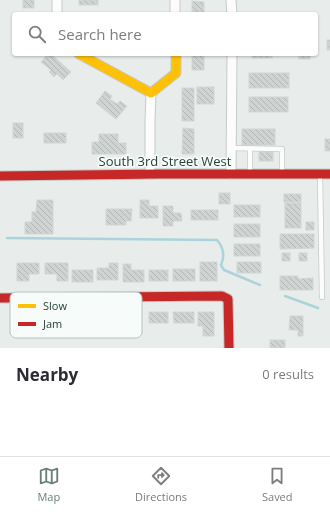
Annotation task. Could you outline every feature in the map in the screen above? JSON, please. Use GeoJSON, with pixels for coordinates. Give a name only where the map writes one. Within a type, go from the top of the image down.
{"type":"FeatureCollection","features":[{"type":"Feature","properties":{"kind":"street"},"geometry":{"type":"LineString","coordinates":[[57,0],[57,12]]}},
{"type":"Feature","properties":{"kind":"street"},"geometry":{"type":"LineString","coordinates":[[175,0],[175,12]]}},
{"type":"Feature","properties":{"kind":"street"},"geometry":{"type":"LineString","coordinates":[[232,0],[232,12]]}},
{"type":"Feature","properties":{"kind":"street"},"geometry":{"type":"LineString","coordinates":[[83,56],[151,93]]}},
{"type":"Feature","properties":{"kind":"street"},"geometry":{"type":"LineString","coordinates":[[150,174],[151,93],[176,73],[176,56]]}},
{"type":"Feature","properties":{"kind":"street"},"geometry":{"type":"LineString","coordinates":[[231,174],[232,56]]}},
{"type":"Feature","properties":{"kind":"street","name":"South 3rd Street West"},"geometry":{"type":"LineString","coordinates":[[0,176],[330,174]]}},
{"type":"Feature","properties":{"kind":"street"},"geometry":{"type":"LineString","coordinates":[[142,297],[222,296],[228,299],[229,348]]}},
{"type":"Feature","properties":{"kind":"street"},"geometry":{"type":"LineString","coordinates":[[0,298],[10,298]]}},
{"type":"Feature","properties":{"kind":"lane"},"geometry":{"type":"LineString","coordinates":[[231,148],[282,148],[282,174]]}},
{"type":"Feature","properties":{"kind":"lane"},"geometry":{"type":"LineString","coordinates":[[250,148],[250,174]]}},
{"type":"Feature","properties":{"kind":"lane"},"geometry":{"type":"LineString","coordinates":[[320,174],[322,297]]}},
{"type":"Feature","properties":{"kind":"building"},"geometry":{"type":"Polygon","coordinates":[[[23,0],[34,0],[34,8],[23,8],[23,0]]]}},
{"type":"Feature","properties":{"kind":"building"},"geometry":{"type":"Polygon","coordinates":[[[79,0],[98,0],[98,5],[79,5],[79,0]]]}},
{"type":"Feature","properties":{"kind":"building"},"geometry":{"type":"Polygon","coordinates":[[[192,1],[204,2],[204,12],[192,12],[192,1]]]}},
{"type":"Feature","properties":{"kind":"building"},"geometry":{"type":"Polygon","coordinates":[[[327,40],[330,40],[330,50],[327,50],[327,40]]]}},
{"type":"Feature","properties":{"kind":"building"},"geometry":{"type":"Polygon","coordinates":[[[46,56],[53,56],[71,72],[63,80],[57,74],[54,77],[49,72],[51,70],[41,62],[46,56]]]}},
{"type":"Feature","properties":{"kind":"building"},"geometry":{"type":"Polygon","coordinates":[[[192,56],[204,56],[204,70],[192,70],[192,56]]]}},
{"type":"Feature","properties":{"kind":"building"},"geometry":{"type":"Polygon","coordinates":[[[252,56],[272,56],[272,58],[252,58],[252,56]]]}},
{"type":"Feature","properties":{"kind":"building"},"geometry":{"type":"Polygon","coordinates":[[[299,56],[310,56],[310,59],[299,59],[299,56]]]}},
{"type":"Feature","properties":{"kind":"building"},"geometry":{"type":"Polygon","coordinates":[[[249,73],[289,73],[289,88],[249,88],[249,73]]]}},
{"type":"Feature","properties":{"kind":"building"},"geometry":{"type":"Polygon","coordinates":[[[197,87],[214,87],[214,104],[197,104],[197,87]]]}},
{"type":"Feature","properties":{"kind":"building"},"geometry":{"type":"Polygon","coordinates":[[[182,88],[194,88],[194,121],[182,121],[182,88]]]}},
{"type":"Feature","properties":{"kind":"building"},"geometry":{"type":"Polygon","coordinates":[[[105,91],[112,96],[110,99],[117,104],[120,101],[127,106],[116,119],[96,103],[105,91]]]}},
{"type":"Feature","properties":{"kind":"building"},"geometry":{"type":"Polygon","coordinates":[[[249,97],[288,97],[288,112],[249,112],[249,97]]]}},
{"type":"Feature","properties":{"kind":"building"},"geometry":{"type":"Polygon","coordinates":[[[13,123],[23,123],[23,138],[13,138],[13,123]]]}},
{"type":"Feature","properties":{"kind":"building"},"geometry":{"type":"Polygon","coordinates":[[[183,128],[194,129],[194,154],[182,154],[183,128]]]}},
{"type":"Feature","properties":{"kind":"building"},"geometry":{"type":"Polygon","coordinates":[[[242,129],[275,129],[275,145],[242,145],[242,129]]]}},
{"type":"Feature","properties":{"kind":"building"},"geometry":{"type":"Polygon","coordinates":[[[44,133],[66,133],[66,143],[44,143],[44,133]]]}},
{"type":"Feature","properties":{"kind":"building"},"geometry":{"type":"Polygon","coordinates":[[[99,134],[118,134],[118,143],[126,143],[126,154],[92,154],[92,142],[99,142],[99,134]]]}},
{"type":"Feature","properties":{"kind":"building"},"geometry":{"type":"Polygon","coordinates":[[[325,139],[330,139],[330,151],[325,151],[325,139]]]}},
{"type":"Feature","properties":{"kind":"building"},"geometry":{"type":"Polygon","coordinates":[[[259,152],[273,152],[273,161],[259,161],[259,152]]]}},
{"type":"Feature","properties":{"kind":"building"},"geometry":{"type":"Polygon","coordinates":[[[219,193],[230,193],[230,204],[219,204],[219,193]]]}},
{"type":"Feature","properties":{"kind":"building"},"geometry":{"type":"Polygon","coordinates":[[[284,194],[301,194],[301,202],[284,202],[284,194]]]}},
{"type":"Feature","properties":{"kind":"building"},"geometry":{"type":"Polygon","coordinates":[[[37,200],[53,200],[53,234],[25,234],[25,222],[32,222],[32,212],[36,212],[37,200]]]}},
{"type":"Feature","properties":{"kind":"building"},"geometry":{"type":"Polygon","coordinates":[[[140,200],[149,200],[149,206],[158,206],[158,218],[140,218],[140,200]]]}},
{"type":"Feature","properties":{"kind":"building"},"geometry":{"type":"Polygon","coordinates":[[[285,203],[301,203],[301,228],[285,228],[285,203]]]}},
{"type":"Feature","properties":{"kind":"building"},"geometry":{"type":"Polygon","coordinates":[[[234,205],[260,205],[260,217],[234,217],[234,205]]]}},
{"type":"Feature","properties":{"kind":"building"},"geometry":{"type":"Polygon","coordinates":[[[163,206],[173,206],[173,213],[181,213],[182,221],[173,221],[173,226],[163,226],[163,206]]]}},
{"type":"Feature","properties":{"kind":"building"},"geometry":{"type":"Polygon","coordinates":[[[106,209],[132,209],[131,221],[126,221],[126,225],[106,225],[106,209]]]}},
{"type":"Feature","properties":{"kind":"building"},"geometry":{"type":"Polygon","coordinates":[[[191,210],[218,210],[218,220],[191,220],[191,210]]]}},
{"type":"Feature","properties":{"kind":"building"},"geometry":{"type":"Polygon","coordinates":[[[306,222],[314,222],[314,230],[306,230],[306,222]]]}},
{"type":"Feature","properties":{"kind":"building"},"geometry":{"type":"Polygon","coordinates":[[[234,224],[260,224],[260,237],[234,237],[234,224]]]}},
{"type":"Feature","properties":{"kind":"building"},"geometry":{"type":"Polygon","coordinates":[[[280,234],[314,234],[314,248],[280,249],[280,234]]]}},
{"type":"Feature","properties":{"kind":"building"},"geometry":{"type":"Polygon","coordinates":[[[234,244],[260,244],[260,256],[234,256],[234,244]]]}},
{"type":"Feature","properties":{"kind":"building"},"geometry":{"type":"Polygon","coordinates":[[[282,253],[290,253],[290,261],[282,261],[282,253]]]}},
{"type":"Feature","properties":{"kind":"building"},"geometry":{"type":"Polygon","coordinates":[[[299,253],[307,253],[307,261],[299,261],[299,253]]]}},
{"type":"Feature","properties":{"kind":"building"},"geometry":{"type":"Polygon","coordinates":[[[200,262],[217,262],[217,281],[200,281],[200,262]]]}},
{"type":"Feature","properties":{"kind":"building"},"geometry":{"type":"Polygon","coordinates":[[[237,262],[261,262],[261,273],[237,273],[237,262]]]}},
{"type":"Feature","properties":{"kind":"building"},"geometry":{"type":"Polygon","coordinates":[[[17,263],[39,263],[39,274],[29,274],[29,281],[17,281],[17,263]]]}},
{"type":"Feature","properties":{"kind":"building"},"geometry":{"type":"Polygon","coordinates":[[[45,263],[68,263],[68,281],[57,281],[57,274],[45,274],[45,263]]]}},
{"type":"Feature","properties":{"kind":"building"},"geometry":{"type":"Polygon","coordinates":[[[109,263],[118,263],[118,280],[97,280],[97,268],[109,268],[109,263]]]}},
{"type":"Feature","properties":{"kind":"building"},"geometry":{"type":"Polygon","coordinates":[[[123,264],[131,264],[131,270],[144,270],[144,282],[123,282],[123,264]]]}},
{"type":"Feature","properties":{"kind":"building"},"geometry":{"type":"Polygon","coordinates":[[[173,269],[195,269],[195,281],[173,281],[173,269]]]}},
{"type":"Feature","properties":{"kind":"building"},"geometry":{"type":"Polygon","coordinates":[[[72,270],[93,270],[93,282],[72,282],[72,270]]]}},
{"type":"Feature","properties":{"kind":"building"},"geometry":{"type":"Polygon","coordinates":[[[149,270],[168,270],[168,281],[149,281],[149,270]]]}},
{"type":"Feature","properties":{"kind":"building"},"geometry":{"type":"Polygon","coordinates":[[[280,276],[298,276],[298,279],[313,278],[313,290],[280,290],[280,276]]]}},
{"type":"Feature","properties":{"kind":"building"},"geometry":{"type":"Polygon","coordinates":[[[149,312],[168,312],[168,323],[149,323],[149,312]]]}},
{"type":"Feature","properties":{"kind":"building"},"geometry":{"type":"Polygon","coordinates":[[[173,312],[194,312],[194,323],[174,323],[173,312]]]}},
{"type":"Feature","properties":{"kind":"building"},"geometry":{"type":"Polygon","coordinates":[[[198,312],[214,312],[214,336],[203,336],[203,326],[198,326],[198,312]]]}},
{"type":"Feature","properties":{"kind":"building"},"geometry":{"type":"Polygon","coordinates":[[[290,316],[303,316],[303,336],[298,336],[298,330],[289,330],[290,316]]]}},
{"type":"Feature","properties":{"kind":"building"},"geometry":{"type":"Polygon","coordinates":[[[270,340],[285,340],[285,348],[270,348],[270,340]]]}},
{"type":"Feature","properties":{"kind":"waterway"},"geometry":{"type":"LineString","coordinates":[[7,238],[217,240],[223,252],[221,265],[224,270],[260,285]]}},
{"type":"Feature","properties":{"kind":"waterway"},"geometry":{"type":"LineString","coordinates":[[285,296],[318,308]]}},
{"type":"Feature","properties":{"kind":"traffic: slow"},"geometry":{"type":"LineString","coordinates":[[83,56],[151,93],[176,73],[176,56]]}},
{"type":"Feature","properties":{"kind":"traffic: jam"},"geometry":{"type":"LineString","coordinates":[[0,176],[330,174]]}},
{"type":"Feature","properties":{"kind":"traffic: jam"},"geometry":{"type":"LineString","coordinates":[[142,297],[222,296],[228,299],[229,348]]}},
{"type":"Feature","properties":{"kind":"traffic: jam"},"geometry":{"type":"LineString","coordinates":[[0,298],[10,298]]}}]}
